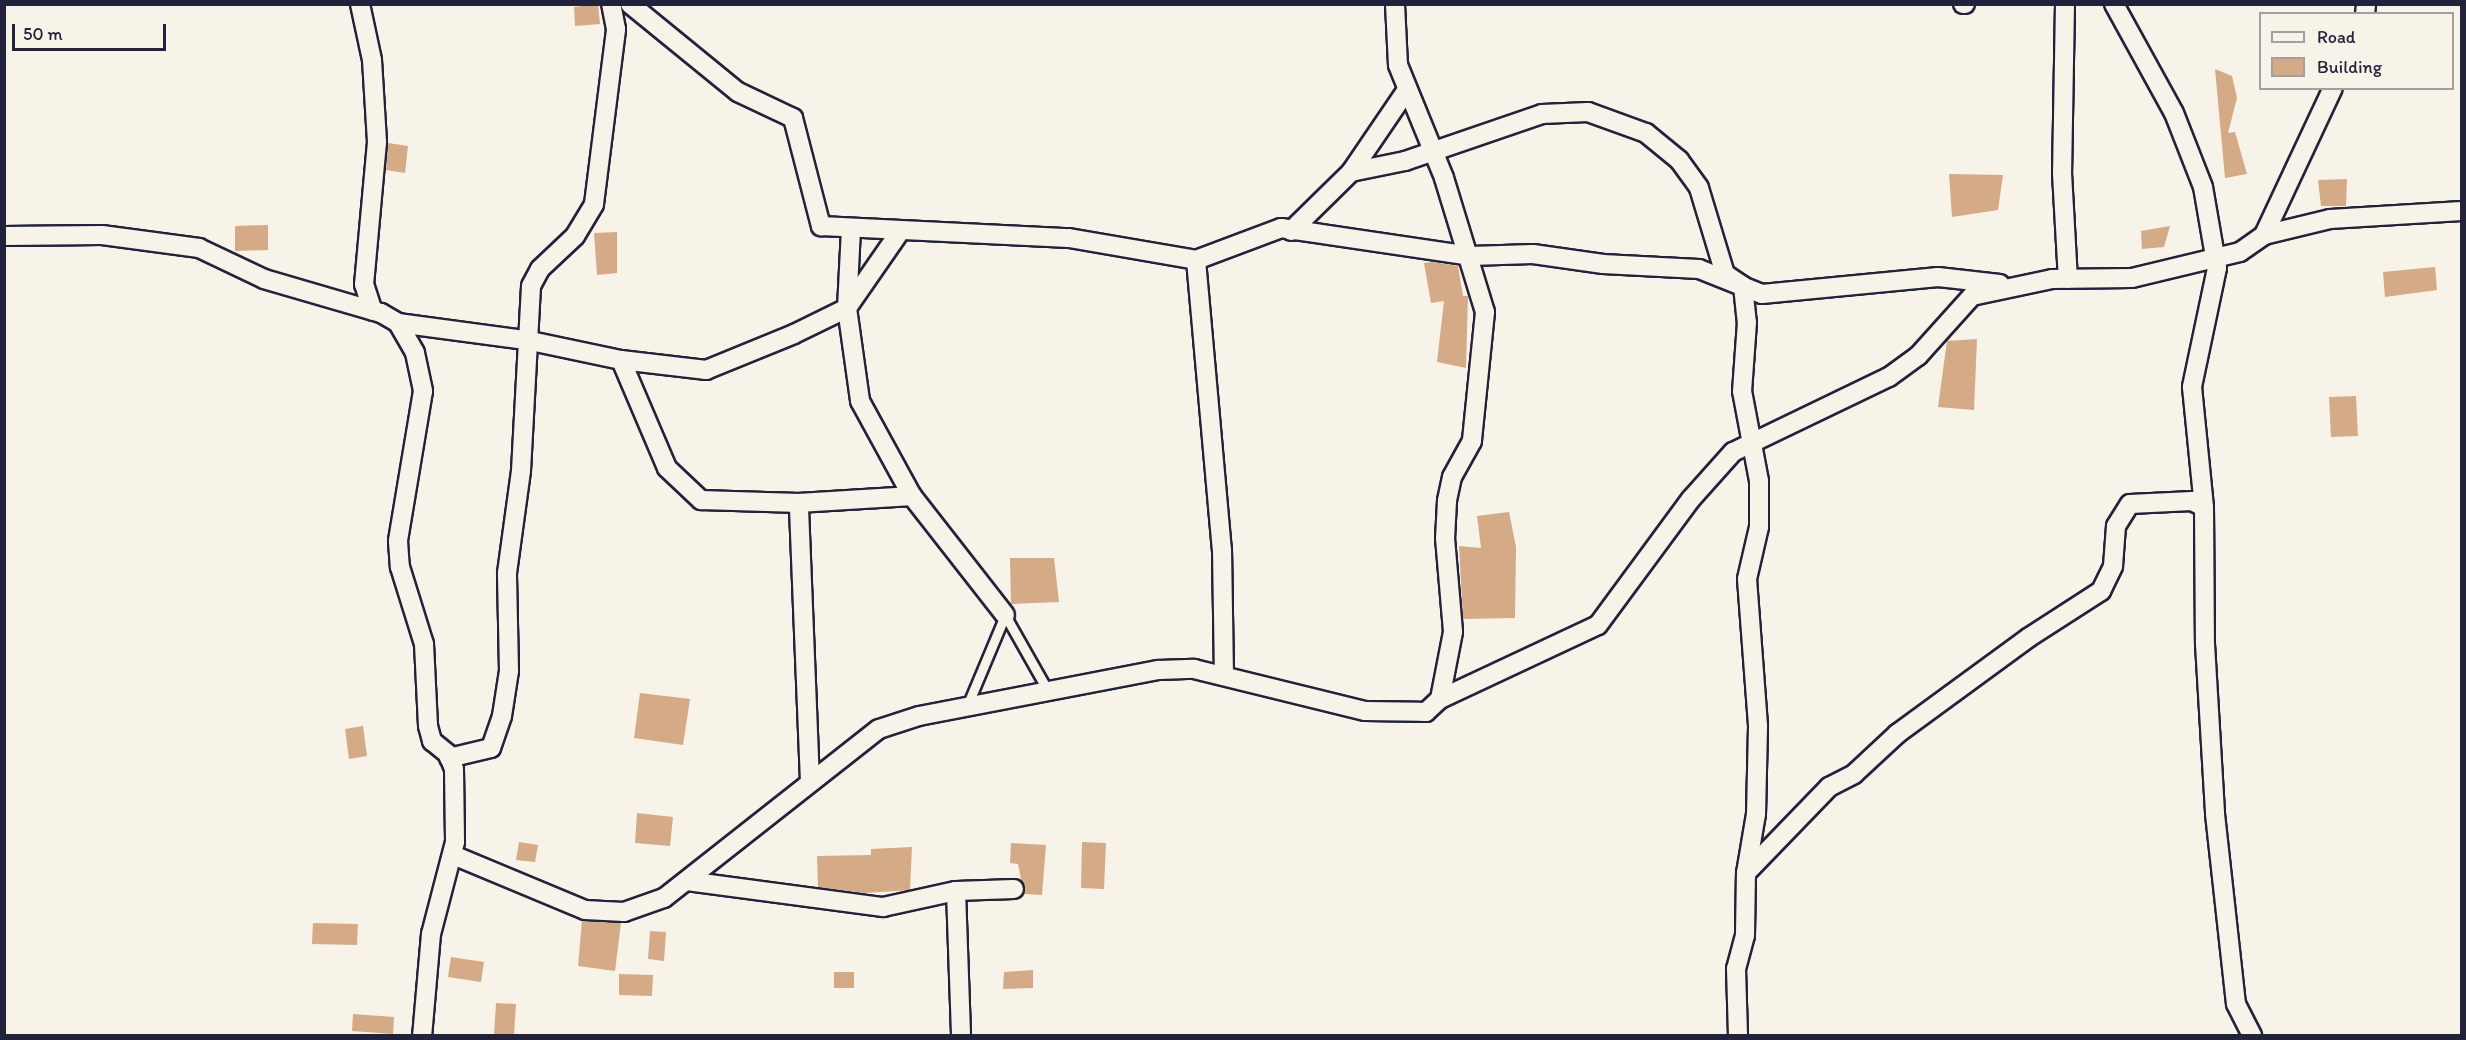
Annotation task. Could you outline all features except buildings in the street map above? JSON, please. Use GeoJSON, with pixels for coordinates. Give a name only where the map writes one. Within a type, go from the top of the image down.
{"type":"FeatureCollection","features":[{"type":"Feature","properties":{"kind":"street"},"geometry":{"type":"LineString","coordinates":[[360,4],[372,60],[377,142],[364,284],[373,311]]}},
{"type":"Feature","properties":{"kind":"street"},"geometry":{"type":"LineString","coordinates":[[449,758],[491,748],[502,716],[509,671],[507,573],[521,471],[526,340],[531,286],[540,268],[575,236],[594,204],[616,29],[611,4]]}},
{"type":"Feature","properties":{"kind":"street"},"geometry":{"type":"LineString","coordinates":[[630,4],[738,92],[793,118],[821,226],[899,232],[1069,238],[1196,260],[1281,228],[1470,256],[1533,254],[1603,264],[1656,264],[1699,269],[1762,294],[1928,277],[1970,288],[2068,279],[2132,278],[2214,260],[2240,252],[2264,235],[2331,219],[2462,211]]}},
{"type":"Feature","properties":{"kind":"street"},"geometry":{"type":"LineString","coordinates":[[1395,4],[1398,65],[1406,91],[1432,150],[1470,256],[1485,312],[1472,441],[1452,477],[1447,501],[1445,538],[1453,632],[1440,699]]}},
{"type":"Feature","properties":{"kind":"street"},"geometry":{"type":"LineString","coordinates":[[2065,4],[2062,173],[2068,279]]}},
{"type":"Feature","properties":{"kind":"street"},"geometry":{"type":"LineString","coordinates":[[2114,4],[2178,123],[2203,187],[2217,268],[2192,387],[2204,507],[2205,645],[2215,814],[2236,1004],[2252,1035]]}},
{"type":"Feature","properties":{"kind":"street"},"geometry":{"type":"LineString","coordinates":[[2264,235],[2332,90]]}},
{"type":"Feature","properties":{"kind":"street"},"geometry":{"type":"LineString","coordinates":[[1291,231],[1351,172],[1406,91]]}},
{"type":"Feature","properties":{"kind":"street"},"geometry":{"type":"LineString","coordinates":[[1351,172],[1432,150],[1542,114],[1588,112],[1646,133],[1679,160],[1699,188],[1725,274],[1743,286],[1748,322],[1742,391],[1759,481],[1759,527],[1747,579],[1758,727],[1756,814],[1746,873],[1745,934],[1736,969],[1738,1035]]}},
{"type":"Feature","properties":{"kind":"street"},"geometry":{"type":"LineString","coordinates":[[851,229],[847,308],[860,401],[912,496],[1005,615]]}},
{"type":"Feature","properties":{"kind":"street"},"geometry":{"type":"LineString","coordinates":[[4,236],[102,236],[199,248],[264,279],[373,311],[398,323],[526,340],[621,360],[706,370],[847,308],[899,232]]}},
{"type":"Feature","properties":{"kind":"street"},"geometry":{"type":"LineString","coordinates":[[1196,260],[1222,549],[1224,676]]}},
{"type":"Feature","properties":{"kind":"street"},"geometry":{"type":"LineString","coordinates":[[345,303],[364,284]]}},
{"type":"Feature","properties":{"kind":"street"},"geometry":{"type":"LineString","coordinates":[[453,855],[585,910],[624,912],[664,898],[879,729],[967,706],[1159,670],[1194,669],[1365,711],[1426,712],[1440,699],[1598,625],[1707,479],[1751,440],[1889,377],[1918,357],[1970,288]]}},
{"type":"Feature","properties":{"kind":"street"},"geometry":{"type":"LineString","coordinates":[[398,323],[415,353],[423,391],[398,541],[400,567],[424,644],[428,726],[432,741],[449,758],[454,769],[453,855],[431,934],[422,1035]]}},
{"type":"Feature","properties":{"kind":"street"},"geometry":{"type":"LineString","coordinates":[[621,360],[667,468],[701,500],[799,503],[912,496]]}},
{"type":"Feature","properties":{"kind":"street"},"geometry":{"type":"LineString","coordinates":[[1746,873],[1829,786],[1854,774],[1897,734],[2028,638],[2101,591],[2113,566],[2116,526],[2130,504],[2192,501],[2204,507]]}},
{"type":"Feature","properties":{"kind":"street"},"geometry":{"type":"LineString","coordinates":[[799,503],[810,782]]}},
{"type":"Feature","properties":{"kind":"street"},"geometry":{"type":"LineString","coordinates":[[687,881],[883,907],[956,891],[1014,889]]}},
{"type":"Feature","properties":{"kind":"street"},"geometry":{"type":"LineString","coordinates":[[956,891],[961,1035]]}},
{"type":"Feature","properties":{"kind":"lane"},"geometry":{"type":"LineString","coordinates":[[1005,615],[1048,691]]}},
{"type":"Feature","properties":{"kind":"lane"},"geometry":{"type":"LineString","coordinates":[[967,706],[1005,615]]}}]}
